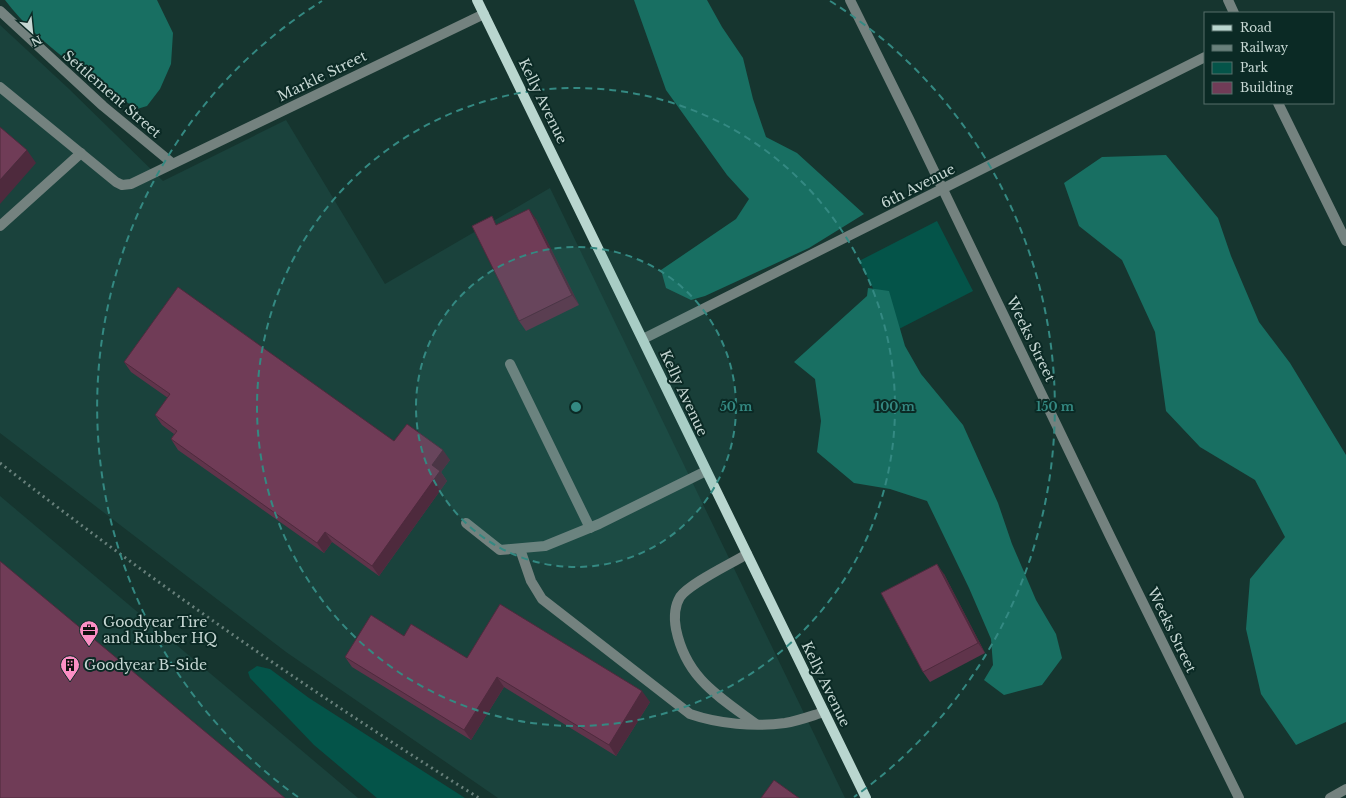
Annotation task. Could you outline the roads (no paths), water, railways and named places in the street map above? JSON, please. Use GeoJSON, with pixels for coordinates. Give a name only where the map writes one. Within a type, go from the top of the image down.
{"type":"FeatureCollection","features":[{"type":"Feature","properties":{"kind":"main road","name":"Kelly Avenue"},"geometry":{"type":"LineString","coordinates":[[477,0],[866,798]]}},
{"type":"Feature","properties":{"kind":"street","name":"Weeks Street"},"geometry":{"type":"LineString","coordinates":[[850,0],[1239,798]]}},
{"type":"Feature","properties":{"kind":"street"},"geometry":{"type":"LineString","coordinates":[[1228,0],[1234,12]]}},
{"type":"Feature","properties":{"kind":"street","name":"Settlement Street"},"geometry":{"type":"LineString","coordinates":[[0,11],[103,106],[172,163]]}},
{"type":"Feature","properties":{"kind":"street","name":"Markle Street"},"geometry":{"type":"LineString","coordinates":[[81,153],[116,182],[122,185],[131,184],[484,14]]}},
{"type":"Feature","properties":{"kind":"street","name":"6th Avenue"},"geometry":{"type":"LineString","coordinates":[[643,339],[1204,58]]}},
{"type":"Feature","properties":{"kind":"street"},"geometry":{"type":"LineString","coordinates":[[0,87],[81,153],[0,226]]}},
{"type":"Feature","properties":{"kind":"street"},"geometry":{"type":"LineString","coordinates":[[1278,104],[1346,241]]}},
{"type":"Feature","properties":{"kind":"street"},"geometry":{"type":"LineString","coordinates":[[510,364],[590,528]]}},
{"type":"Feature","properties":{"kind":"street"},"geometry":{"type":"LineString","coordinates":[[466,523],[500,550],[546,546],[590,528],[706,471]]}},
{"type":"Feature","properties":{"kind":"street"},"geometry":{"type":"LineString","coordinates":[[520,548],[531,581],[542,599],[690,714],[709,721],[756,724],[786,723],[824,712]]}},
{"type":"Feature","properties":{"kind":"street"},"geometry":{"type":"LineString","coordinates":[[747,554],[690,587],[680,597],[674,611],[678,641],[686,661],[702,681],[718,696],[756,724]]}},
{"type":"Feature","properties":{"kind":"street"},"geometry":{"type":"LineString","coordinates":[[1330,798],[1346,789]]}},
{"type":"Feature","properties":{"kind":"railway"},"geometry":{"type":"LineString","coordinates":[[0,463],[58,508],[235,636],[356,719],[479,798]]}},
{"type":"Feature","properties":{"kind":"place","name":"Goodyear Tire and Rubber HQ"},"geometry":{"type":"Point","coordinates":[89,647]}},
{"type":"Feature","properties":{"kind":"place","name":"Goodyear B-Side"},"geometry":{"type":"Point","coordinates":[70,682]}}]}
